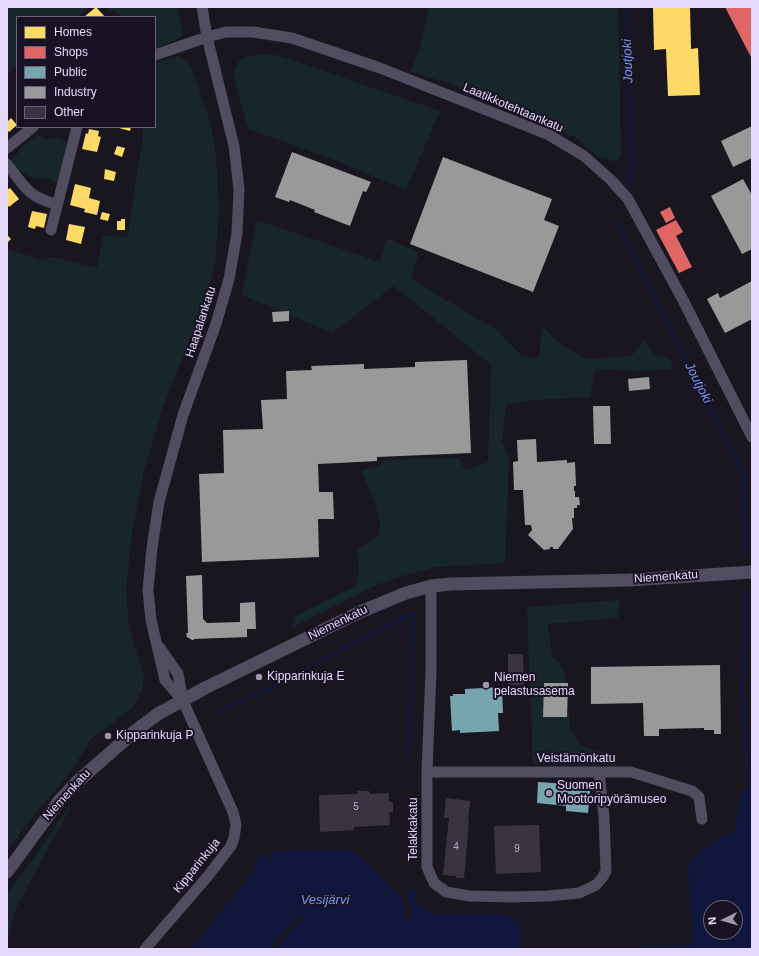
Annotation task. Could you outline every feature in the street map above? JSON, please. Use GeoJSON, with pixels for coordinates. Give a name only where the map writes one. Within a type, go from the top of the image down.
{"type":"FeatureCollection","features":[{"type":"Feature","properties":{"kind":"street","name":"Haapalankatu"},"geometry":{"type":"LineString","coordinates":[[183,701],[178,674],[157,643],[151,620],[148,590],[152,548],[159,502],[182,415],[216,324],[229,279],[237,234],[239,189],[234,146],[207,37],[202,7]]}},
{"type":"Feature","properties":{"kind":"street","name":"Laatikkotehtaankatu"},"geometry":{"type":"LineString","coordinates":[[156,54],[226,32],[276,34],[306,42],[380,68],[514,121],[549,135],[584,156],[612,180],[628,200],[683,300],[752,437]]}},
{"type":"Feature","properties":{"kind":"street"},"geometry":{"type":"LineString","coordinates":[[7,148],[32,128]]}},
{"type":"Feature","properties":{"kind":"street"},"geometry":{"type":"LineString","coordinates":[[51,230],[56,204],[77,128]]}},
{"type":"Feature","properties":{"kind":"street"},"geometry":{"type":"LineString","coordinates":[[7,164],[32,194],[42,201],[56,204]]}},
{"type":"Feature","properties":{"kind":"street","name":"Niemenkatu"},"geometry":{"type":"LineString","coordinates":[[7,872],[59,801],[77,782],[135,731],[158,714],[360,612],[406,592],[431,586],[496,582],[630,580],[752,572]]}},
{"type":"Feature","properties":{"kind":"street","name":"Telakkakatu"},"geometry":{"type":"LineString","coordinates":[[431,586],[431,672],[427,772],[427,867],[434,883],[446,892],[470,896],[512,897],[579,893],[596,885],[606,871],[604,816],[599,772]]}},
{"type":"Feature","properties":{"kind":"street","name":"Kipparinkuja"},"geometry":{"type":"LineString","coordinates":[[145,949],[208,876],[231,846],[236,825],[233,812],[183,701]]}},
{"type":"Feature","properties":{"kind":"street","name":"Veistämönkatu"},"geometry":{"type":"LineString","coordinates":[[427,772],[631,772],[692,790],[699,797],[702,819]]}},
{"type":"Feature","properties":{"kind":"shaded area"},"geometry":{"type":"Polygon","coordinates":[[[7,7],[90,7],[77,16],[16,16],[16,66],[7,74],[7,7]]]}},
{"type":"Feature","properties":{"kind":"shaded area"},"geometry":{"type":"Polygon","coordinates":[[[105,7],[177,7],[183,36],[156,49],[156,16],[121,16],[105,7]]]}},
{"type":"Feature","properties":{"kind":"shaded area"},"geometry":{"type":"Polygon","coordinates":[[[429,7],[618,7],[621,153],[617,162],[599,157],[576,138],[511,108],[448,83],[411,72],[421,43],[429,7]]]}},
{"type":"Feature","properties":{"kind":"shaded area"},"geometry":{"type":"Polygon","coordinates":[[[275,55],[292,60],[440,111],[406,190],[327,157],[248,129],[234,78],[235,68],[240,60],[246,57],[275,55]]]}},
{"type":"Feature","properties":{"kind":"shaded area"},"geometry":{"type":"Polygon","coordinates":[[[179,56],[191,66],[210,122],[216,156],[219,208],[215,265],[199,323],[189,340],[162,410],[144,470],[132,532],[126,590],[129,626],[144,678],[142,691],[132,708],[91,739],[67,777],[42,805],[7,851],[7,249],[43,260],[51,257],[97,268],[103,236],[128,237],[142,145],[143,128],[156,128],[156,62],[179,56]]]}},
{"type":"Feature","properties":{"kind":"shaded area"},"geometry":{"type":"Polygon","coordinates":[[[37,135],[46,139],[60,138],[67,143],[58,183],[44,178],[34,179],[14,167],[13,159],[23,146],[37,135]]]}},
{"type":"Feature","properties":{"kind":"shaded area"},"geometry":{"type":"Polygon","coordinates":[[[257,220],[380,262],[387,238],[419,252],[411,279],[498,331],[521,355],[539,359],[542,325],[557,342],[587,359],[631,356],[645,340],[654,354],[669,358],[672,369],[636,371],[595,369],[590,397],[534,400],[506,405],[502,441],[509,458],[505,563],[435,567],[409,574],[376,585],[292,628],[295,616],[355,586],[359,573],[357,549],[369,543],[379,535],[380,519],[361,470],[381,465],[385,460],[459,458],[465,470],[488,462],[491,365],[394,286],[332,333],[242,295],[257,220]]]}},
{"type":"Feature","properties":{"kind":"shaded area"},"geometry":{"type":"Polygon","coordinates":[[[620,600],[618,618],[548,624],[552,657],[563,667],[567,689],[570,730],[581,746],[615,755],[617,765],[533,764],[527,607],[620,600]]]}},
{"type":"Feature","properties":{"kind":"shaded area"},"geometry":{"type":"Polygon","coordinates":[[[75,799],[15,910],[7,943],[7,895],[75,799]]]}},
{"type":"Feature","properties":{"kind":"water"},"geometry":{"type":"Polygon","coordinates":[[[748,787],[752,789],[752,949],[609,949],[693,944],[688,863],[713,841],[735,831],[740,796],[748,787]]]}},
{"type":"Feature","properties":{"kind":"water","name":"Vesijärvi"},"geometry":{"type":"Polygon","coordinates":[[[352,850],[402,897],[404,920],[411,920],[408,891],[416,890],[417,904],[435,915],[506,914],[520,923],[520,949],[191,949],[252,873],[261,852],[271,860],[274,851],[352,850]]]}},
{"type":"Feature","properties":{"kind":"pier"},"geometry":{"type":"Polygon","coordinates":[[[300,914],[303,917],[275,949],[269,949],[300,914]]]}},
{"type":"Feature","properties":{"kind":"building: Homes"},"geometry":{"type":"Polygon","coordinates":[[[96,7],[104,16],[85,16],[96,7]]]}},
{"type":"Feature","properties":{"kind":"building: Homes"},"geometry":{"type":"Polygon","coordinates":[[[653,7],[690,7],[691,49],[698,48],[700,95],[668,96],[666,49],[654,50],[653,7]]]}},
{"type":"Feature","properties":{"kind":"building: Homes"},"geometry":{"type":"Polygon","coordinates":[[[11,118],[16,124],[16,126],[9,132],[7,130],[7,122],[11,118]]]}},
{"type":"Feature","properties":{"kind":"building: Homes"},"geometry":{"type":"Polygon","coordinates":[[[119,128],[131,128],[130,131],[119,128]]]}},
{"type":"Feature","properties":{"kind":"building: Homes"},"geometry":{"type":"Polygon","coordinates":[[[89,129],[99,131],[98,136],[101,137],[97,152],[82,149],[86,133],[88,134],[89,129]]]}},
{"type":"Feature","properties":{"kind":"building: Homes"},"geometry":{"type":"Polygon","coordinates":[[[117,146],[125,148],[122,157],[114,154],[117,146]]]}},
{"type":"Feature","properties":{"kind":"building: Homes"},"geometry":{"type":"Polygon","coordinates":[[[105,169],[116,172],[114,181],[104,179],[105,169]]]}},
{"type":"Feature","properties":{"kind":"building: Homes"},"geometry":{"type":"Polygon","coordinates":[[[75,184],[91,188],[89,198],[100,201],[97,215],[84,212],[85,209],[70,205],[75,184]]]}},
{"type":"Feature","properties":{"kind":"building: Homes"},"geometry":{"type":"Polygon","coordinates":[[[10,188],[19,199],[9,207],[7,204],[7,190],[10,188]]]}},
{"type":"Feature","properties":{"kind":"building: Homes"},"geometry":{"type":"Polygon","coordinates":[[[32,211],[47,214],[44,228],[36,226],[35,229],[28,227],[32,211]]]}},
{"type":"Feature","properties":{"kind":"building: Homes"},"geometry":{"type":"Polygon","coordinates":[[[102,212],[110,214],[108,221],[100,219],[102,212]]]}},
{"type":"Feature","properties":{"kind":"building: Homes"},"geometry":{"type":"Polygon","coordinates":[[[121,219],[125,219],[125,230],[117,230],[117,221],[121,221],[121,219]]]}},
{"type":"Feature","properties":{"kind":"building: Homes"},"geometry":{"type":"Polygon","coordinates":[[[69,224],[85,227],[81,244],[66,240],[69,224]]]}},
{"type":"Feature","properties":{"kind":"building: Homes"},"geometry":{"type":"Polygon","coordinates":[[[7,235],[11,239],[7,243],[7,235]]]}},
{"type":"Feature","properties":{"kind":"building: Shops"},"geometry":{"type":"Polygon","coordinates":[[[725,7],[752,7],[752,59],[725,7]]]}},
{"type":"Feature","properties":{"kind":"building: Shops"},"geometry":{"type":"Polygon","coordinates":[[[670,207],[675,218],[666,223],[660,212],[670,207]]]}},
{"type":"Feature","properties":{"kind":"building: Shops"},"geometry":{"type":"Polygon","coordinates":[[[676,220],[683,232],[676,236],[692,267],[679,273],[656,230],[676,220]]]}},
{"type":"Feature","properties":{"kind":"building: Public"},"geometry":{"type":"Polygon","coordinates":[[[502,687],[503,713],[498,713],[499,731],[460,733],[460,730],[452,731],[450,696],[453,696],[453,694],[465,694],[465,689],[502,687]]]}},
{"type":"Feature","properties":{"kind":"building: Public"},"geometry":{"type":"Polygon","coordinates":[[[538,782],[568,784],[567,789],[590,791],[588,813],[566,811],[566,806],[537,803],[538,782]]]}},
{"type":"Feature","properties":{"kind":"building: Industry"},"geometry":{"type":"Polygon","coordinates":[[[752,126],[752,158],[733,167],[721,141],[752,126]]]}},
{"type":"Feature","properties":{"kind":"building: Industry"},"geometry":{"type":"Polygon","coordinates":[[[292,152],[371,182],[366,192],[363,191],[350,226],[314,212],[315,210],[290,200],[289,202],[275,197],[292,152]]]}},
{"type":"Feature","properties":{"kind":"building: Industry"},"geometry":{"type":"Polygon","coordinates":[[[443,157],[552,199],[544,220],[559,226],[533,292],[410,244],[443,157]]]}},
{"type":"Feature","properties":{"kind":"building: Industry"},"geometry":{"type":"Polygon","coordinates":[[[743,179],[752,195],[752,249],[742,254],[711,196],[743,179]]]}},
{"type":"Feature","properties":{"kind":"building: Industry"},"geometry":{"type":"Polygon","coordinates":[[[752,281],[752,319],[725,333],[707,299],[718,293],[720,298],[752,281]]]}},
{"type":"Feature","properties":{"kind":"building: Industry"},"geometry":{"type":"Polygon","coordinates":[[[289,311],[289,321],[273,322],[272,312],[289,311]]]}},
{"type":"Feature","properties":{"kind":"building: Industry"},"geometry":{"type":"Polygon","coordinates":[[[467,360],[471,453],[377,457],[377,461],[318,464],[319,492],[333,492],[334,519],[318,519],[319,557],[202,562],[199,474],[224,473],[223,430],[263,429],[261,400],[287,399],[286,371],[312,370],[311,366],[364,364],[364,369],[415,367],[415,362],[467,360]]]}},
{"type":"Feature","properties":{"kind":"building: Industry"},"geometry":{"type":"Polygon","coordinates":[[[649,377],[650,389],[629,391],[628,379],[649,377]]]}},
{"type":"Feature","properties":{"kind":"building: Industry"},"geometry":{"type":"Polygon","coordinates":[[[593,406],[610,406],[611,444],[594,444],[593,406]]]}},
{"type":"Feature","properties":{"kind":"building: Industry"},"geometry":{"type":"Polygon","coordinates":[[[536,439],[537,462],[567,460],[567,463],[575,462],[576,486],[574,486],[574,491],[575,497],[579,497],[580,505],[577,505],[577,508],[574,508],[574,518],[572,518],[573,529],[558,549],[553,549],[553,547],[550,547],[550,549],[544,550],[528,535],[532,530],[531,525],[525,525],[523,490],[514,490],[513,462],[518,461],[517,440],[536,439]]]}},
{"type":"Feature","properties":{"kind":"building: Industry"},"geometry":{"type":"Polygon","coordinates":[[[202,575],[203,619],[207,623],[240,622],[240,603],[255,602],[256,629],[247,629],[247,637],[192,640],[187,637],[186,576],[202,575]]]}},
{"type":"Feature","properties":{"kind":"building: Industry"},"geometry":{"type":"Polygon","coordinates":[[[720,665],[721,734],[714,734],[714,730],[704,730],[704,728],[659,729],[659,736],[644,736],[643,703],[591,704],[591,667],[720,665]]]}},
{"type":"Feature","properties":{"kind":"building: Industry"},"geometry":{"type":"Polygon","coordinates":[[[544,683],[568,683],[567,717],[543,717],[544,683]]]}},
{"type":"Feature","properties":{"kind":"building: Other"},"geometry":{"type":"Polygon","coordinates":[[[508,654],[523,654],[524,685],[508,685],[508,654]]]}},
{"type":"Feature","properties":{"kind":"building: Other"},"geometry":{"type":"Polygon","coordinates":[[[358,791],[369,791],[369,794],[389,793],[389,802],[393,802],[393,812],[389,812],[390,825],[354,827],[354,830],[320,832],[319,795],[358,794],[358,791]]]}},
{"type":"Feature","properties":{"kind":"building: Other"},"geometry":{"type":"Polygon","coordinates":[[[446,798],[470,801],[464,878],[443,875],[449,818],[444,818],[446,798]]]}},
{"type":"Feature","properties":{"kind":"building: Other"},"geometry":{"type":"Polygon","coordinates":[[[539,825],[541,872],[496,874],[494,826],[539,825]]]}},
{"type":"Feature","properties":{"kind":"waterway","name":"Joutjoki"},"geometry":{"type":"LineString","coordinates":[[627,7],[631,164],[629,187]]}},
{"type":"Feature","properties":{"kind":"waterway","name":"Joutjoki"},"geometry":{"type":"LineString","coordinates":[[617,222],[744,475],[745,553]]}},
{"type":"Feature","properties":{"kind":"waterway","name":"Joutjoki"},"geometry":{"type":"LineString","coordinates":[[745,592],[746,632],[742,684],[748,787]]}},
{"type":"Feature","properties":{"kind":"waterway"},"geometry":{"type":"LineString","coordinates":[[221,711],[268,689],[408,615],[414,614],[409,756]]}},
{"type":"Feature","properties":{"kind":"place","name":"Kipparinkuja E"},"geometry":{"type":"Point","coordinates":[259,677]}},
{"type":"Feature","properties":{"kind":"place","name":"Niemen pelastusasema"},"geometry":{"type":"Point","coordinates":[486,685]}},
{"type":"Feature","properties":{"kind":"place","name":"Kipparinkuja P"},"geometry":{"type":"Point","coordinates":[108,736]}},
{"type":"Feature","properties":{"kind":"place","name":"Suomen Moottoripyörämuseo"},"geometry":{"type":"Point","coordinates":[549,793]}}]}
